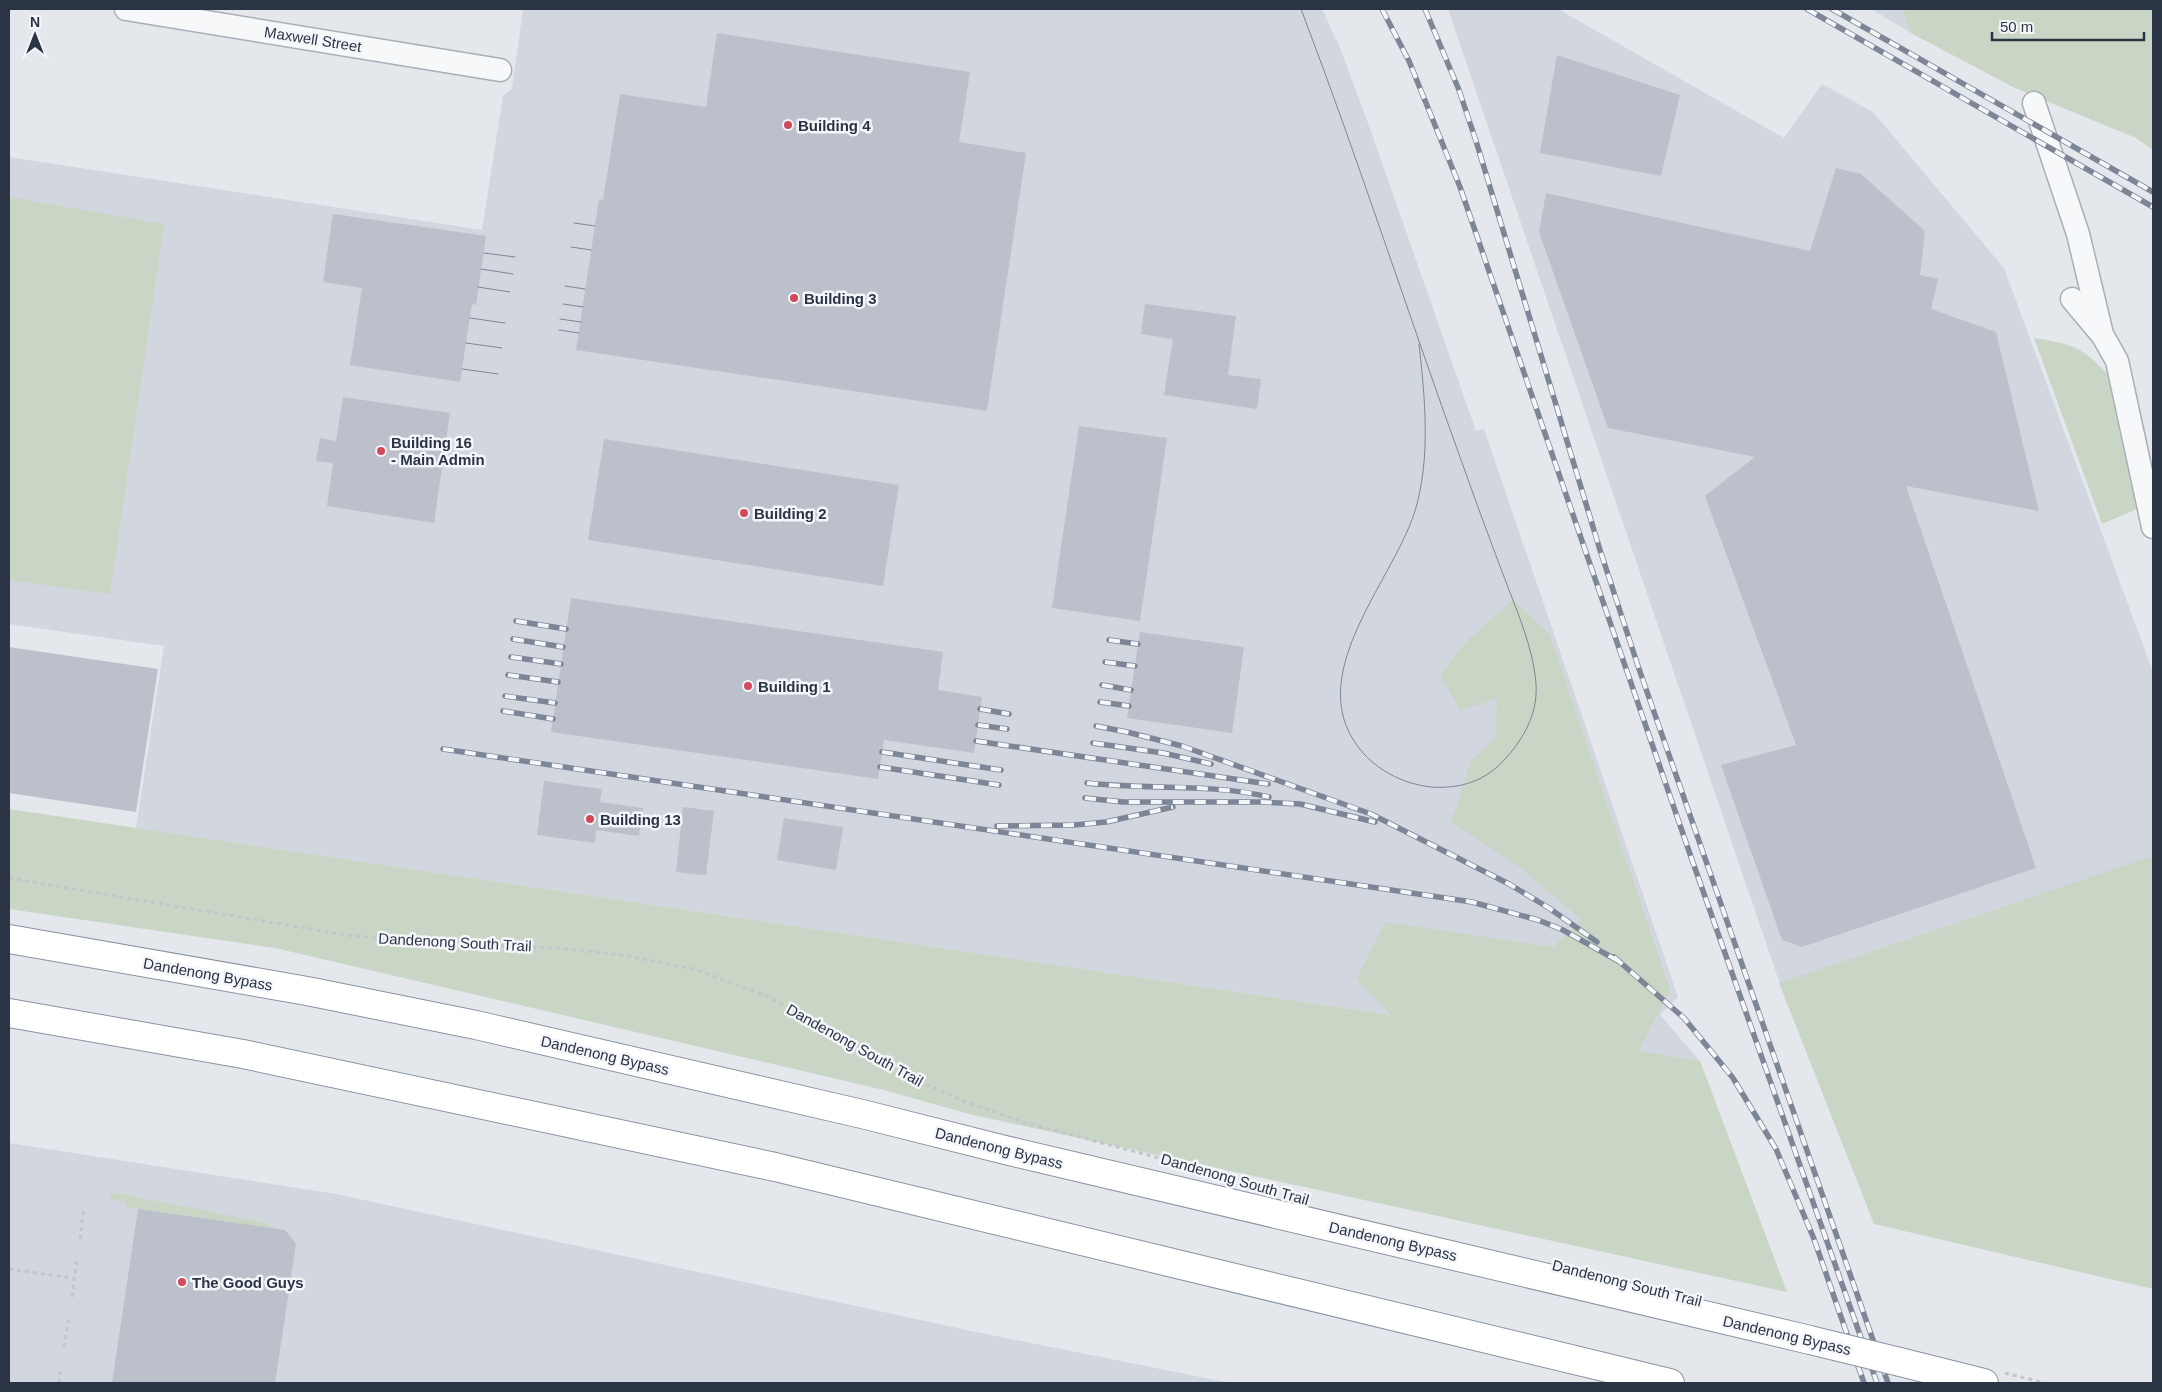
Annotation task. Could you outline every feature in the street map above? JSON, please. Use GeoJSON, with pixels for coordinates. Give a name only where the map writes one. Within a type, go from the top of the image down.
{"type":"FeatureCollection","features":[{"type":"Feature","properties":{"kind":"highway","name":"Dandenong Bypass"},"geometry":{"type":"LineString","coordinates":[[9,939],[307,991],[476,1025],[862,1114],[1984,1383]]}},
{"type":"Feature","properties":{"kind":"highway"},"geometry":{"type":"LineString","coordinates":[[9,1013],[290,1064],[775,1167],[1670,1383]]}},
{"type":"Feature","properties":{"kind":"street","name":"Maxwell Street"},"geometry":{"type":"LineString","coordinates":[[126,9],[500,70]]}},
{"type":"Feature","properties":{"kind":"street"},"geometry":{"type":"LineString","coordinates":[[2034,104],[2078,234],[2102,334]]}},
{"type":"Feature","properties":{"kind":"street"},"geometry":{"type":"LineString","coordinates":[[2072,299],[2102,334],[2112,349],[2122,378],[2153,527]]}},
{"type":"Feature","properties":{"kind":"path","name":"Dandenong South Trail"},"geometry":{"type":"LineString","coordinates":[[9,878],[346,935],[435,943],[557,948],[624,955],[694,969],[767,996],[844,1036],[904,1075],[966,1102],[1023,1122],[1222,1175]]}},
{"type":"Feature","properties":{"kind":"path"},"geometry":{"type":"LineString","coordinates":[[80,1239],[84,1207]]}},
{"type":"Feature","properties":{"kind":"path"},"geometry":{"type":"LineString","coordinates":[[72,1297],[77,1259]]}},
{"type":"Feature","properties":{"kind":"path"},"geometry":{"type":"LineString","coordinates":[[9,1269],[74,1278]]}},
{"type":"Feature","properties":{"kind":"path"},"geometry":{"type":"LineString","coordinates":[[64,1347],[69,1317]]}},
{"type":"Feature","properties":{"kind":"path"},"geometry":{"type":"LineString","coordinates":[[58,1383],[61,1368]]}},
{"type":"Feature","properties":{"kind":"shaded area"},"geometry":{"type":"Polygon","coordinates":[[[523,9],[1322,9],[1340,48],[1369,126],[1476,431],[1484,429],[1678,997],[1660,1015],[1700,1061],[136,828],[164,646],[9,624],[9,157],[482,230],[503,96],[512,89],[523,9]]]}},
{"type":"Feature","properties":{"kind":"shaded area"},"geometry":{"type":"Polygon","coordinates":[[[1448,9],[1558,9],[1784,138],[1822,84],[1873,112],[2004,268],[2153,672],[2153,859],[1781,987],[1448,9]]]}},
{"type":"Feature","properties":{"kind":"shaded area"},"geometry":{"type":"Polygon","coordinates":[[[1871,9],[1902,9],[1911,33],[1871,9]]]}},
{"type":"Feature","properties":{"kind":"shaded area"},"geometry":{"type":"Polygon","coordinates":[[[9,1143],[336,1194],[976,1332],[1230,1383],[9,1383],[9,1143]]]}},
{"type":"Feature","properties":{"kind":"green space"},"geometry":{"type":"Polygon","coordinates":[[[1902,9],[2153,9],[2153,150],[2136,138],[2013,87],[1911,33],[1902,9]]]}},
{"type":"Feature","properties":{"kind":"green space"},"geometry":{"type":"Polygon","coordinates":[[[9,197],[164,224],[110,594],[9,580],[9,197]]]}},
{"type":"Feature","properties":{"kind":"green space"},"geometry":{"type":"Polygon","coordinates":[[[2034,338],[2058,342],[2075,348],[2090,357],[2107,374],[2137,509],[2102,524],[2034,338]]]}},
{"type":"Feature","properties":{"kind":"green space"},"geometry":{"type":"Polygon","coordinates":[[[1513,600],[1550,635],[1670,990],[1639,1051],[1700,1061],[1787,1292],[969,1114],[884,1090],[275,948],[9,909],[9,809],[1391,1015],[1356,979],[1386,922],[1553,947],[1582,920],[1517,865],[1450,821],[1458,804],[1470,762],[1496,737],[1497,699],[1460,710],[1440,675],[1468,640],[1513,600]]]}},
{"type":"Feature","properties":{"kind":"green space"},"geometry":{"type":"Polygon","coordinates":[[[2153,856],[2153,1289],[1874,1224],[1779,983],[2153,856]]]}},
{"type":"Feature","properties":{"kind":"green space"},"geometry":{"type":"Polygon","coordinates":[[[111,1192],[268,1223],[270,1228],[126,1207],[126,1202],[110,1199],[111,1192]]]}},
{"type":"Feature","properties":{"kind":"building"},"geometry":{"type":"Polygon","coordinates":[[[717,33],[970,72],[959,142],[1026,153],[987,411],[576,350],[599,199],[603,200],[620,94],[706,107],[717,33]]]}},
{"type":"Feature","properties":{"kind":"building"},"geometry":{"type":"Polygon","coordinates":[[[1557,55],[1680,95],[1661,176],[1540,153],[1557,55]]]}},
{"type":"Feature","properties":{"kind":"building"},"geometry":{"type":"Polygon","coordinates":[[[1836,168],[1861,174],[1925,231],[1920,275],[1938,279],[1931,309],[1996,332],[2039,511],[1906,486],[2036,868],[1802,947],[1782,940],[1721,765],[1796,745],[1705,496],[1755,457],[1608,428],[1539,232],[1546,193],[1810,251],[1836,168]]]}},
{"type":"Feature","properties":{"kind":"building"},"geometry":{"type":"Polygon","coordinates":[[[333,214],[486,236],[476,305],[472,304],[460,382],[350,365],[362,288],[323,282],[333,214]]]}},
{"type":"Feature","properties":{"kind":"building"},"geometry":{"type":"Polygon","coordinates":[[[1145,304],[1236,316],[1228,375],[1261,379],[1257,409],[1164,395],[1173,339],[1141,334],[1145,304]]]}},
{"type":"Feature","properties":{"kind":"building","name":"Building 16 - Main Admin"},"geometry":{"type":"Polygon","coordinates":[[[343,397],[450,413],[434,523],[327,506],[333,463],[316,461],[320,438],[336,441],[343,397]]]}},
{"type":"Feature","properties":{"kind":"building"},"geometry":{"type":"Polygon","coordinates":[[[1079,426],[1167,438],[1140,621],[1052,608],[1079,426]]]}},
{"type":"Feature","properties":{"kind":"building","name":"Building 2"},"geometry":{"type":"Polygon","coordinates":[[[604,439],[899,485],[883,586],[588,540],[604,439]]]}},
{"type":"Feature","properties":{"kind":"building","name":"Building 1"},"geometry":{"type":"Polygon","coordinates":[[[571,598],[943,652],[938,690],[982,697],[974,753],[884,740],[878,779],[551,732],[571,598]]]}},
{"type":"Feature","properties":{"kind":"building"},"geometry":{"type":"Polygon","coordinates":[[[1140,632],[1244,647],[1232,733],[1127,718],[1140,632]]]}},
{"type":"Feature","properties":{"kind":"building"},"geometry":{"type":"Polygon","coordinates":[[[9,647],[158,669],[136,812],[9,793],[9,647]]]}},
{"type":"Feature","properties":{"kind":"building","name":"Building 13"},"geometry":{"type":"Polygon","coordinates":[[[544,781],[602,789],[600,802],[643,808],[639,836],[596,830],[595,843],[537,835],[544,781]]]}},
{"type":"Feature","properties":{"kind":"building"},"geometry":{"type":"Polygon","coordinates":[[[683,807],[714,811],[706,875],[676,872],[683,807]]]}},
{"type":"Feature","properties":{"kind":"building"},"geometry":{"type":"Polygon","coordinates":[[[784,818],[843,827],[836,870],[777,860],[784,818]]]}},
{"type":"Feature","properties":{"kind":"building"},"geometry":{"type":"Polygon","coordinates":[[[138,1209],[285,1230],[296,1244],[275,1383],[112,1383],[138,1209]]]}},
{"type":"Feature","properties":{"kind":"tram line"},"geometry":{"type":"LineString","coordinates":[[1301,9],[1532,657],[1536,683],[1535,704],[1529,724],[1519,742],[1490,773],[1472,782],[1453,787],[1421,786],[1403,780],[1378,767],[1364,754],[1346,725],[1340,695],[1345,664],[1356,632],[1403,539],[1415,511],[1420,491],[1425,449],[1425,407],[1419,344]]}},
{"type":"Feature","properties":{"kind":"tram line"},"geometry":{"type":"LineString","coordinates":[[574,223],[595,226]]}},
{"type":"Feature","properties":{"kind":"tram line"},"geometry":{"type":"LineString","coordinates":[[571,247],[591,250]]}},
{"type":"Feature","properties":{"kind":"tram line"},"geometry":{"type":"LineString","coordinates":[[484,253],[515,257]]}},
{"type":"Feature","properties":{"kind":"tram line"},"geometry":{"type":"LineString","coordinates":[[481,269],[513,274]]}},
{"type":"Feature","properties":{"kind":"tram line"},"geometry":{"type":"LineString","coordinates":[[565,286],[585,289]]}},
{"type":"Feature","properties":{"kind":"tram line"},"geometry":{"type":"LineString","coordinates":[[478,287],[510,292]]}},
{"type":"Feature","properties":{"kind":"tram line"},"geometry":{"type":"LineString","coordinates":[[563,304],[583,307]]}},
{"type":"Feature","properties":{"kind":"tram line"},"geometry":{"type":"LineString","coordinates":[[470,318],[505,323]]}},
{"type":"Feature","properties":{"kind":"tram line"},"geometry":{"type":"LineString","coordinates":[[560,319],[581,322]]}},
{"type":"Feature","properties":{"kind":"tram line"},"geometry":{"type":"LineString","coordinates":[[559,330],[579,333]]}},
{"type":"Feature","properties":{"kind":"tram line"},"geometry":{"type":"LineString","coordinates":[[466,343],[502,348]]}},
{"type":"Feature","properties":{"kind":"tram line"},"geometry":{"type":"LineString","coordinates":[[462,369],[498,374]]}},
{"type":"Feature","properties":{"kind":"railway"},"geometry":{"type":"LineString","coordinates":[[1382,9],[1409,61],[1460,187],[1691,857],[1877,1383]]}},
{"type":"Feature","properties":{"kind":"railway"},"geometry":{"type":"LineString","coordinates":[[1425,9],[1459,90],[1476,141],[1600,550],[1638,666],[1888,1383]]}},
{"type":"Feature","properties":{"kind":"railway"},"geometry":{"type":"LineString","coordinates":[[1807,9],[2153,207]]}},
{"type":"Feature","properties":{"kind":"railway"},"geometry":{"type":"LineString","coordinates":[[1832,9],[2153,192]]}},
{"type":"Feature","properties":{"kind":"railway"},"geometry":{"type":"LineString","coordinates":[[516,621],[566,629]]}},
{"type":"Feature","properties":{"kind":"railway"},"geometry":{"type":"LineString","coordinates":[[513,639],[563,647]]}},
{"type":"Feature","properties":{"kind":"railway"},"geometry":{"type":"LineString","coordinates":[[1109,640],[1138,644]]}},
{"type":"Feature","properties":{"kind":"railway"},"geometry":{"type":"LineString","coordinates":[[511,657],[561,664]]}},
{"type":"Feature","properties":{"kind":"railway"},"geometry":{"type":"LineString","coordinates":[[1105,662],[1135,666]]}},
{"type":"Feature","properties":{"kind":"railway"},"geometry":{"type":"LineString","coordinates":[[508,675],[558,682]]}},
{"type":"Feature","properties":{"kind":"railway"},"geometry":{"type":"LineString","coordinates":[[1102,685],[1131,690]]}},
{"type":"Feature","properties":{"kind":"railway"},"geometry":{"type":"LineString","coordinates":[[505,696],[555,703]]}},
{"type":"Feature","properties":{"kind":"railway"},"geometry":{"type":"LineString","coordinates":[[1100,702],[1129,706]]}},
{"type":"Feature","properties":{"kind":"railway"},"geometry":{"type":"LineString","coordinates":[[980,709],[1009,714]]}},
{"type":"Feature","properties":{"kind":"railway"},"geometry":{"type":"LineString","coordinates":[[503,711],[553,719]]}},
{"type":"Feature","properties":{"kind":"railway"},"geometry":{"type":"LineString","coordinates":[[978,725],[1007,729]]}},
{"type":"Feature","properties":{"kind":"railway"},"geometry":{"type":"LineString","coordinates":[[1096,726],[1182,746],[1371,814],[1509,884],[1549,908],[1597,942]]}},
{"type":"Feature","properties":{"kind":"railway"},"geometry":{"type":"LineString","coordinates":[[976,741],[1268,784]]}},
{"type":"Feature","properties":{"kind":"railway"},"geometry":{"type":"LineString","coordinates":[[1093,743],[1163,753],[1211,764]]}},
{"type":"Feature","properties":{"kind":"railway"},"geometry":{"type":"LineString","coordinates":[[443,749],[1472,902],[1538,920],[1563,930],[1620,962]]}},
{"type":"Feature","properties":{"kind":"railway"},"geometry":{"type":"LineString","coordinates":[[882,752],[1001,770]]}},
{"type":"Feature","properties":{"kind":"railway"},"geometry":{"type":"LineString","coordinates":[[880,767],[999,785]]}},
{"type":"Feature","properties":{"kind":"railway"},"geometry":{"type":"LineString","coordinates":[[1087,783],[1201,788],[1269,797]]}},
{"type":"Feature","properties":{"kind":"railway"},"geometry":{"type":"LineString","coordinates":[[1085,798],[1123,802],[1261,802],[1300,804],[1375,822]]}},
{"type":"Feature","properties":{"kind":"railway"},"geometry":{"type":"LineString","coordinates":[[997,826],[1074,825],[1106,822],[1173,807]]}},
{"type":"Feature","properties":{"kind":"railway"},"geometry":{"type":"LineString","coordinates":[[1614,957],[1684,1018],[1733,1078],[1776,1149],[1814,1239],[1864,1383]]}},
{"type":"Feature","properties":{"kind":"place","name":"Building 4"},"geometry":{"type":"Point","coordinates":[788,125]}},
{"type":"Feature","properties":{"kind":"place","name":"Building 3"},"geometry":{"type":"Point","coordinates":[794,298]}},
{"type":"Feature","properties":{"kind":"place","name":"Building 16 - Main Admin"},"geometry":{"type":"Point","coordinates":[381,451]}},
{"type":"Feature","properties":{"kind":"place","name":"Building 2"},"geometry":{"type":"Point","coordinates":[744,513]}},
{"type":"Feature","properties":{"kind":"place","name":"Building 1"},"geometry":{"type":"Point","coordinates":[748,686]}},
{"type":"Feature","properties":{"kind":"place","name":"Building 13"},"geometry":{"type":"Point","coordinates":[590,819]}},
{"type":"Feature","properties":{"kind":"place","name":"The Good Guys"},"geometry":{"type":"Point","coordinates":[182,1282]}}]}
